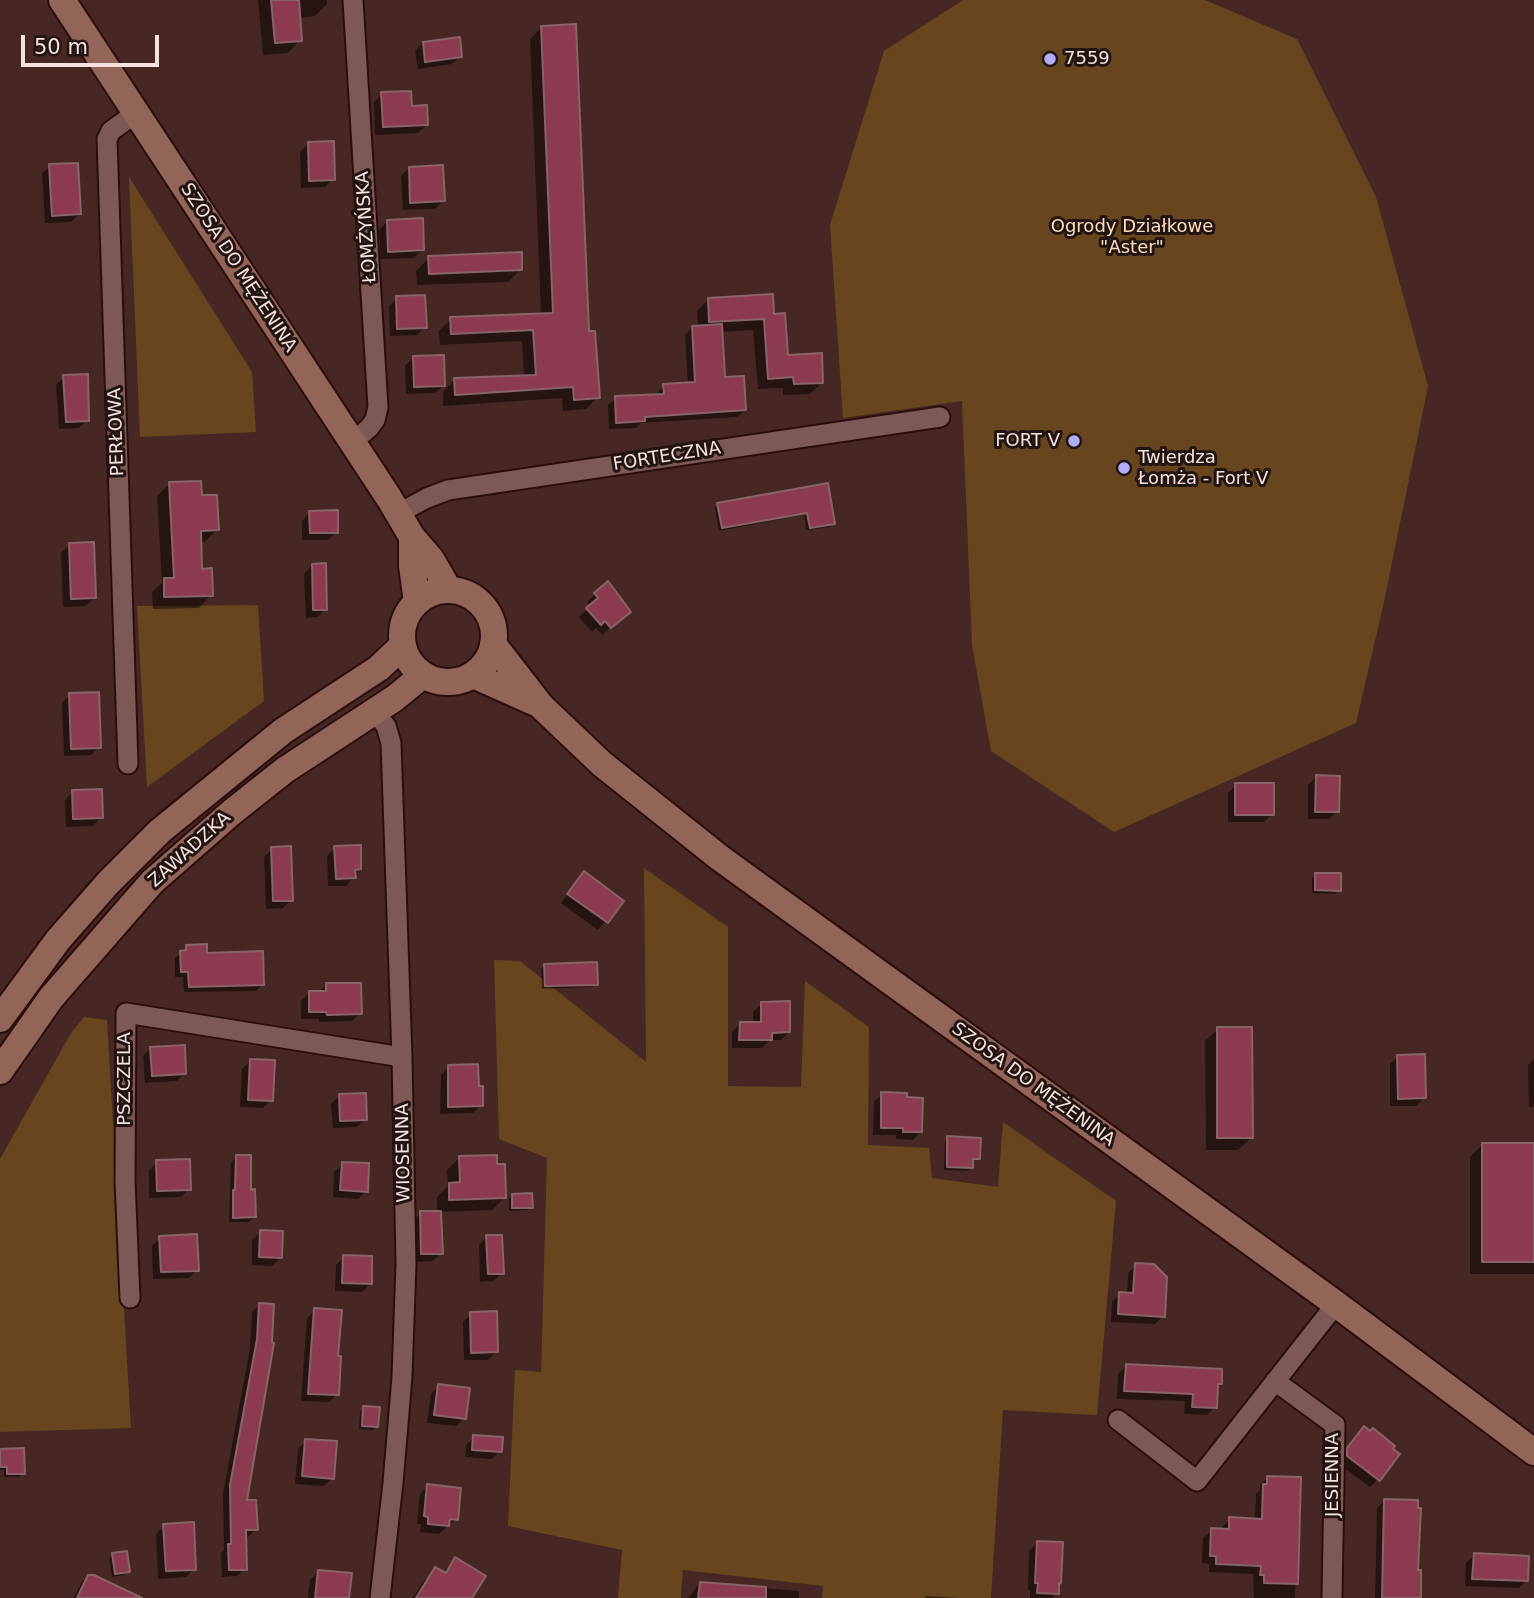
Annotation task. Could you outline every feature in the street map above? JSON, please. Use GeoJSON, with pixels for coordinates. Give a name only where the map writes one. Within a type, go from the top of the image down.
{"type":"FeatureCollection","features":[{"type":"Feature","properties":{"kind":"main road","name":"SZOSA DO MĘŻENINA"},"geometry":{"type":"LineString","coordinates":[[62,0],[449,590]]}},
{"type":"Feature","properties":{"kind":"main road","name":"SZOSA DO MĘŻENINA"},"geometry":{"type":"LineString","coordinates":[[412,537],[412,566],[417,602]]}},
{"type":"Feature","properties":{"kind":"main road"},"geometry":{"type":"LineString","coordinates":[[449,590],[462,593],[484,607],[494,631],[493,644],[482,667],[473,675],[457,681],[439,681],[423,675],[407,656],[403,645],[404,622],[417,602],[432,593],[449,590]]}},
{"type":"Feature","properties":{"kind":"main road","name":"SZOSA DO MĘŻENINA"},"geometry":{"type":"LineString","coordinates":[[493,644],[541,706],[602,764],[720,858],[1336,1304],[1534,1452]]}},
{"type":"Feature","properties":{"kind":"main road","name":"ZAWADZKA"},"geometry":{"type":"LineString","coordinates":[[5,1004],[107,883],[160,831],[283,731],[379,668],[403,645]]}},
{"type":"Feature","properties":{"kind":"main road","name":"ZAWADZKA"},"geometry":{"type":"LineString","coordinates":[[0,1071],[51,998],[152,882],[285,770],[375,712],[423,675]]}},
{"type":"Feature","properties":{"kind":"main road","name":"SZOSA DO MĘŻENINA"},"geometry":{"type":"LineString","coordinates":[[473,675],[541,706]]}},
{"type":"Feature","properties":{"kind":"main road"},"geometry":{"type":"LineString","coordinates":[[213,787],[232,812]]}},
{"type":"Feature","properties":{"kind":"street","name":"ŁOMŻYŃSKA"},"geometry":{"type":"LineString","coordinates":[[351,443],[375,420],[378,407],[353,0]]}},
{"type":"Feature","properties":{"kind":"street","name":"PERŁOWA"},"geometry":{"type":"LineString","coordinates":[[128,764],[107,139],[111,131],[136,113]]}},
{"type":"Feature","properties":{"kind":"street","name":"FORTECZNA"},"geometry":{"type":"LineString","coordinates":[[398,513],[448,490],[940,416]]}},
{"type":"Feature","properties":{"kind":"street","name":"WIOSENNA"},"geometry":{"type":"LineString","coordinates":[[375,712],[386,726],[391,743],[406,1264],[403,1352],[393,1483],[380,1598]]}},
{"type":"Feature","properties":{"kind":"street","name":"PSZCZELA"},"geometry":{"type":"LineString","coordinates":[[130,1298],[125,1181],[126,1013],[402,1057]]}},
{"type":"Feature","properties":{"kind":"street"},"geometry":{"type":"LineString","coordinates":[[1118,1420],[1197,1481],[1336,1304]]}},
{"type":"Feature","properties":{"kind":"street","name":"JESIENNA"},"geometry":{"type":"LineString","coordinates":[[1275,1381],[1335,1425],[1332,1598]]}},
{"type":"Feature","properties":{"kind":"green space","name":"Ogrody Działkowe \"Aster\""},"geometry":{"type":"Polygon","coordinates":[[[963,0],[1205,0],[1297,39],[1376,197],[1428,386],[1384,602],[1356,723],[1114,832],[991,751],[972,645],[962,401],[843,418],[830,225],[884,51],[963,0]]]}},
{"type":"Feature","properties":{"kind":"green space"},"geometry":{"type":"Polygon","coordinates":[[[129,177],[252,372],[256,432],[140,437],[129,177]]]}},
{"type":"Feature","properties":{"kind":"green space"},"geometry":{"type":"Polygon","coordinates":[[[258,605],[264,701],[147,787],[137,606],[258,605]]]}},
{"type":"Feature","properties":{"kind":"green space"},"geometry":{"type":"Polygon","coordinates":[[[644,868],[728,927],[728,1086],[801,1087],[805,981],[869,1027],[868,1145],[929,1148],[932,1178],[998,1187],[1003,1122],[1116,1201],[1097,1415],[1003,1410],[991,1598],[822,1598],[823,1586],[683,1570],[681,1598],[618,1598],[622,1550],[508,1526],[515,1370],[541,1372],[547,1158],[499,1139],[494,960],[520,961],[646,1062],[644,868]]]}},
{"type":"Feature","properties":{"kind":"green space"},"geometry":{"type":"Polygon","coordinates":[[[84,1017],[107,1020],[131,1428],[0,1432],[0,1159],[71,1033],[84,1017]]]}},
{"type":"Feature","properties":{"kind":"building"},"geometry":{"type":"Polygon","coordinates":[[[271,0],[299,0],[302,41],[275,43],[271,0]]]}},
{"type":"Feature","properties":{"kind":"building"},"geometry":{"type":"Polygon","coordinates":[[[576,24],[589,331],[595,331],[600,398],[574,400],[573,387],[455,395],[454,378],[536,375],[533,330],[451,334],[450,317],[553,313],[541,26],[576,24]]]}},
{"type":"Feature","properties":{"kind":"building"},"geometry":{"type":"Polygon","coordinates":[[[460,37],[462,57],[425,62],[423,42],[460,37]]]}},
{"type":"Feature","properties":{"kind":"building"},"geometry":{"type":"Polygon","coordinates":[[[411,91],[412,106],[427,105],[428,125],[383,127],[381,92],[411,91]]]}},
{"type":"Feature","properties":{"kind":"building"},"geometry":{"type":"Polygon","coordinates":[[[334,141],[335,180],[309,181],[308,142],[334,141]]]}},
{"type":"Feature","properties":{"kind":"building"},"geometry":{"type":"Polygon","coordinates":[[[78,163],[81,214],[52,216],[49,164],[78,163]]]}},
{"type":"Feature","properties":{"kind":"building"},"geometry":{"type":"Polygon","coordinates":[[[443,165],[445,201],[410,203],[409,167],[443,165]]]}},
{"type":"Feature","properties":{"kind":"building"},"geometry":{"type":"Polygon","coordinates":[[[423,218],[424,250],[388,252],[387,220],[423,218]]]}},
{"type":"Feature","properties":{"kind":"building"},"geometry":{"type":"Polygon","coordinates":[[[522,252],[522,270],[429,274],[428,256],[522,252]]]}},
{"type":"Feature","properties":{"kind":"building"},"geometry":{"type":"Polygon","coordinates":[[[773,294],[774,314],[785,313],[788,355],[822,353],[823,383],[794,384],[793,377],[768,379],[764,319],[709,322],[708,298],[773,294]]]}},
{"type":"Feature","properties":{"kind":"building"},"geometry":{"type":"Polygon","coordinates":[[[425,295],[427,328],[397,329],[396,296],[425,295]]]}},
{"type":"Feature","properties":{"kind":"building"},"geometry":{"type":"Polygon","coordinates":[[[722,324],[725,377],[744,376],[746,410],[645,417],[645,421],[616,423],[615,396],[664,394],[663,384],[695,382],[692,326],[722,324]]]}},
{"type":"Feature","properties":{"kind":"building"},"geometry":{"type":"Polygon","coordinates":[[[444,355],[445,386],[414,387],[413,356],[444,355]]]}},
{"type":"Feature","properties":{"kind":"building"},"geometry":{"type":"Polygon","coordinates":[[[88,374],[89,421],[66,422],[63,375],[88,374]]]}},
{"type":"Feature","properties":{"kind":"building"},"geometry":{"type":"Polygon","coordinates":[[[201,481],[202,495],[217,495],[219,530],[201,531],[202,569],[212,568],[213,596],[164,597],[164,578],[174,578],[169,482],[201,481]]]}},
{"type":"Feature","properties":{"kind":"building"},"geometry":{"type":"Polygon","coordinates":[[[828,483],[835,524],[810,528],[807,513],[722,528],[717,503],[828,483]]]}},
{"type":"Feature","properties":{"kind":"building"},"geometry":{"type":"Polygon","coordinates":[[[338,510],[338,533],[310,533],[309,511],[338,510]]]}},
{"type":"Feature","properties":{"kind":"building"},"geometry":{"type":"Polygon","coordinates":[[[94,542],[96,598],[71,599],[69,543],[94,542]]]}},
{"type":"Feature","properties":{"kind":"building"},"geometry":{"type":"Polygon","coordinates":[[[326,563],[327,610],[313,610],[312,564],[326,563]]]}},
{"type":"Feature","properties":{"kind":"building"},"geometry":{"type":"Polygon","coordinates":[[[608,581],[631,612],[611,628],[605,621],[601,625],[586,608],[598,598],[594,593],[608,581]]]}},
{"type":"Feature","properties":{"kind":"building"},"geometry":{"type":"Polygon","coordinates":[[[99,692],[101,748],[71,749],[69,693],[99,692]]]}},
{"type":"Feature","properties":{"kind":"building"},"geometry":{"type":"Polygon","coordinates":[[[1316,775],[1340,776],[1339,812],[1315,812],[1316,775]]]}},
{"type":"Feature","properties":{"kind":"building"},"geometry":{"type":"Polygon","coordinates":[[[1235,783],[1274,783],[1274,815],[1235,815],[1235,783]]]}},
{"type":"Feature","properties":{"kind":"building"},"geometry":{"type":"Polygon","coordinates":[[[102,789],[103,818],[73,819],[72,790],[102,789]]]}},
{"type":"Feature","properties":{"kind":"building"},"geometry":{"type":"Polygon","coordinates":[[[361,845],[361,869],[355,870],[356,878],[336,879],[334,846],[361,845]]]}},
{"type":"Feature","properties":{"kind":"building"},"geometry":{"type":"Polygon","coordinates":[[[291,846],[293,901],[273,901],[271,847],[291,846]]]}},
{"type":"Feature","properties":{"kind":"building"},"geometry":{"type":"Polygon","coordinates":[[[584,871],[624,901],[608,923],[567,894],[584,871]]]}},
{"type":"Feature","properties":{"kind":"building"},"geometry":{"type":"Polygon","coordinates":[[[1315,873],[1341,873],[1341,891],[1315,890],[1315,873]]]}},
{"type":"Feature","properties":{"kind":"building"},"geometry":{"type":"Polygon","coordinates":[[[207,944],[207,953],[263,951],[264,985],[189,987],[188,972],[181,972],[180,951],[186,950],[186,945],[207,944]]]}},
{"type":"Feature","properties":{"kind":"building"},"geometry":{"type":"Polygon","coordinates":[[[597,962],[598,985],[545,986],[544,964],[597,962]]]}},
{"type":"Feature","properties":{"kind":"building"},"geometry":{"type":"Polygon","coordinates":[[[326,983],[361,983],[362,1014],[327,1015],[326,1012],[309,1012],[309,991],[326,991],[326,983]]]}},
{"type":"Feature","properties":{"kind":"building"},"geometry":{"type":"Polygon","coordinates":[[[790,1001],[790,1032],[772,1033],[772,1040],[739,1040],[740,1022],[761,1022],[761,1002],[790,1001]]]}},
{"type":"Feature","properties":{"kind":"building"},"geometry":{"type":"Polygon","coordinates":[[[1217,1027],[1252,1027],[1253,1138],[1217,1138],[1217,1027]]]}},
{"type":"Feature","properties":{"kind":"building"},"geometry":{"type":"Polygon","coordinates":[[[185,1045],[186,1074],[152,1076],[150,1047],[185,1045]]]}},
{"type":"Feature","properties":{"kind":"building"},"geometry":{"type":"Polygon","coordinates":[[[1425,1054],[1426,1098],[1398,1099],[1397,1055],[1425,1054]]]}},
{"type":"Feature","properties":{"kind":"building"},"geometry":{"type":"Polygon","coordinates":[[[250,1059],[275,1060],[273,1101],[248,1100],[250,1059]]]}},
{"type":"Feature","properties":{"kind":"building"},"geometry":{"type":"Polygon","coordinates":[[[478,1064],[479,1086],[483,1086],[483,1106],[448,1107],[448,1065],[478,1064]]]}},
{"type":"Feature","properties":{"kind":"building"},"geometry":{"type":"Polygon","coordinates":[[[881,1092],[907,1093],[907,1097],[923,1098],[922,1132],[903,1132],[903,1128],[881,1128],[881,1092]]]}},
{"type":"Feature","properties":{"kind":"building"},"geometry":{"type":"Polygon","coordinates":[[[366,1093],[367,1120],[340,1121],[339,1094],[366,1093]]]}},
{"type":"Feature","properties":{"kind":"building"},"geometry":{"type":"Polygon","coordinates":[[[947,1136],[981,1138],[980,1159],[973,1159],[973,1168],[947,1167],[947,1136]]]}},
{"type":"Feature","properties":{"kind":"building"},"geometry":{"type":"Polygon","coordinates":[[[1482,1143],[1534,1143],[1534,1262],[1482,1262],[1482,1143]]]}},
{"type":"Feature","properties":{"kind":"building"},"geometry":{"type":"Polygon","coordinates":[[[236,1155],[251,1155],[251,1190],[255,1189],[256,1217],[233,1218],[236,1155]]]}},
{"type":"Feature","properties":{"kind":"building"},"geometry":{"type":"Polygon","coordinates":[[[497,1155],[497,1164],[505,1164],[506,1198],[449,1200],[449,1183],[460,1182],[459,1156],[497,1155]]]}},
{"type":"Feature","properties":{"kind":"building"},"geometry":{"type":"Polygon","coordinates":[[[190,1159],[191,1190],[157,1191],[156,1160],[190,1159]]]}},
{"type":"Feature","properties":{"kind":"building"},"geometry":{"type":"Polygon","coordinates":[[[342,1162],[369,1163],[368,1192],[340,1190],[342,1162]]]}},
{"type":"Feature","properties":{"kind":"building"},"geometry":{"type":"Polygon","coordinates":[[[532,1193],[533,1208],[512,1208],[512,1194],[532,1193]]]}},
{"type":"Feature","properties":{"kind":"building"},"geometry":{"type":"Polygon","coordinates":[[[420,1211],[441,1211],[443,1254],[421,1254],[420,1211]]]}},
{"type":"Feature","properties":{"kind":"building"},"geometry":{"type":"Polygon","coordinates":[[[260,1230],[283,1231],[282,1258],[259,1257],[260,1230]]]}},
{"type":"Feature","properties":{"kind":"building"},"geometry":{"type":"Polygon","coordinates":[[[197,1234],[199,1271],[161,1272],[159,1236],[197,1234]]]}},
{"type":"Feature","properties":{"kind":"building"},"geometry":{"type":"Polygon","coordinates":[[[486,1235],[502,1235],[504,1274],[488,1274],[486,1235]]]}},
{"type":"Feature","properties":{"kind":"building"},"geometry":{"type":"Polygon","coordinates":[[[343,1255],[372,1256],[372,1284],[342,1283],[343,1255]]]}},
{"type":"Feature","properties":{"kind":"building"},"geometry":{"type":"Polygon","coordinates":[[[1135,1263],[1154,1264],[1167,1277],[1165,1317],[1118,1314],[1119,1292],[1133,1293],[1135,1263]]]}},
{"type":"Feature","properties":{"kind":"building"},"geometry":{"type":"Polygon","coordinates":[[[259,1303],[274,1304],[274,1343],[247,1500],[256,1500],[258,1530],[246,1530],[247,1570],[229,1570],[230,1485],[257,1339],[259,1303]]]}},
{"type":"Feature","properties":{"kind":"building"},"geometry":{"type":"Polygon","coordinates":[[[314,1308],[342,1310],[338,1356],[341,1356],[339,1395],[308,1394],[314,1308]]]}},
{"type":"Feature","properties":{"kind":"building"},"geometry":{"type":"Polygon","coordinates":[[[497,1311],[498,1352],[471,1353],[470,1312],[497,1311]]]}},
{"type":"Feature","properties":{"kind":"building"},"geometry":{"type":"Polygon","coordinates":[[[1126,1364],[1222,1369],[1217,1408],[1192,1407],[1193,1394],[1124,1391],[1126,1364]]]}},
{"type":"Feature","properties":{"kind":"building"},"geometry":{"type":"Polygon","coordinates":[[[438,1384],[470,1388],[466,1419],[434,1415],[438,1384]]]}},
{"type":"Feature","properties":{"kind":"building"},"geometry":{"type":"Polygon","coordinates":[[[363,1406],[380,1407],[378,1427],[362,1426],[363,1406]]]}},
{"type":"Feature","properties":{"kind":"building"},"geometry":{"type":"Polygon","coordinates":[[[1364,1426],[1370,1431],[1373,1428],[1395,1446],[1393,1449],[1400,1454],[1380,1481],[1347,1456],[1347,1448],[1364,1426]]]}},
{"type":"Feature","properties":{"kind":"building"},"geometry":{"type":"Polygon","coordinates":[[[473,1435],[503,1437],[502,1452],[472,1450],[473,1435]]]}},
{"type":"Feature","properties":{"kind":"building"},"geometry":{"type":"Polygon","coordinates":[[[305,1439],[337,1441],[334,1479],[302,1476],[305,1439]]]}},
{"type":"Feature","properties":{"kind":"building"},"geometry":{"type":"Polygon","coordinates":[[[24,1448],[25,1474],[7,1474],[7,1467],[0,1467],[0,1449],[24,1448]]]}},
{"type":"Feature","properties":{"kind":"building"},"geometry":{"type":"Polygon","coordinates":[[[1267,1476],[1301,1477],[1298,1584],[1264,1583],[1264,1575],[1260,1575],[1261,1566],[1216,1564],[1216,1556],[1210,1556],[1211,1528],[1229,1529],[1229,1517],[1262,1519],[1263,1484],[1267,1484],[1267,1476]]]}},
{"type":"Feature","properties":{"kind":"building"},"geometry":{"type":"Polygon","coordinates":[[[427,1484],[461,1488],[458,1520],[450,1519],[449,1526],[428,1524],[428,1517],[424,1516],[427,1484]]]}},
{"type":"Feature","properties":{"kind":"building"},"geometry":{"type":"Polygon","coordinates":[[[1384,1499],[1418,1500],[1418,1508],[1421,1508],[1418,1570],[1421,1570],[1421,1598],[1382,1598],[1384,1499]]]}},
{"type":"Feature","properties":{"kind":"building"},"geometry":{"type":"Polygon","coordinates":[[[194,1522],[196,1570],[166,1571],[163,1524],[194,1522]]]}},
{"type":"Feature","properties":{"kind":"building"},"geometry":{"type":"Polygon","coordinates":[[[1037,1541],[1063,1542],[1059,1594],[1037,1593],[1037,1541]]]}},
{"type":"Feature","properties":{"kind":"building"},"geometry":{"type":"Polygon","coordinates":[[[127,1551],[130,1572],[115,1574],[112,1553],[127,1551]]]}},
{"type":"Feature","properties":{"kind":"building"},"geometry":{"type":"Polygon","coordinates":[[[1474,1553],[1529,1556],[1528,1581],[1472,1579],[1474,1553]]]}},
{"type":"Feature","properties":{"kind":"building"},"geometry":{"type":"Polygon","coordinates":[[[455,1557],[486,1576],[472,1598],[416,1598],[435,1567],[446,1573],[455,1557]]]}},
{"type":"Feature","properties":{"kind":"building"},"geometry":{"type":"Polygon","coordinates":[[[318,1570],[352,1573],[349,1598],[315,1598],[318,1570]]]}},
{"type":"Feature","properties":{"kind":"building"},"geometry":{"type":"Polygon","coordinates":[[[88,1575],[94,1575],[142,1598],[77,1598],[88,1575]]]}},
{"type":"Feature","properties":{"kind":"building"},"geometry":{"type":"Polygon","coordinates":[[[700,1582],[766,1587],[766,1598],[698,1598],[700,1582]]]}},
{"type":"Feature","properties":{"kind":"place","name":"7559"},"geometry":{"type":"Point","coordinates":[1050,59]}},
{"type":"Feature","properties":{"kind":"place","name":"FORT V"},"geometry":{"type":"Point","coordinates":[1074,441]}},
{"type":"Feature","properties":{"kind":"place","name":"Twierdza Łomża - Fort V"},"geometry":{"type":"Point","coordinates":[1124,468]}}]}
